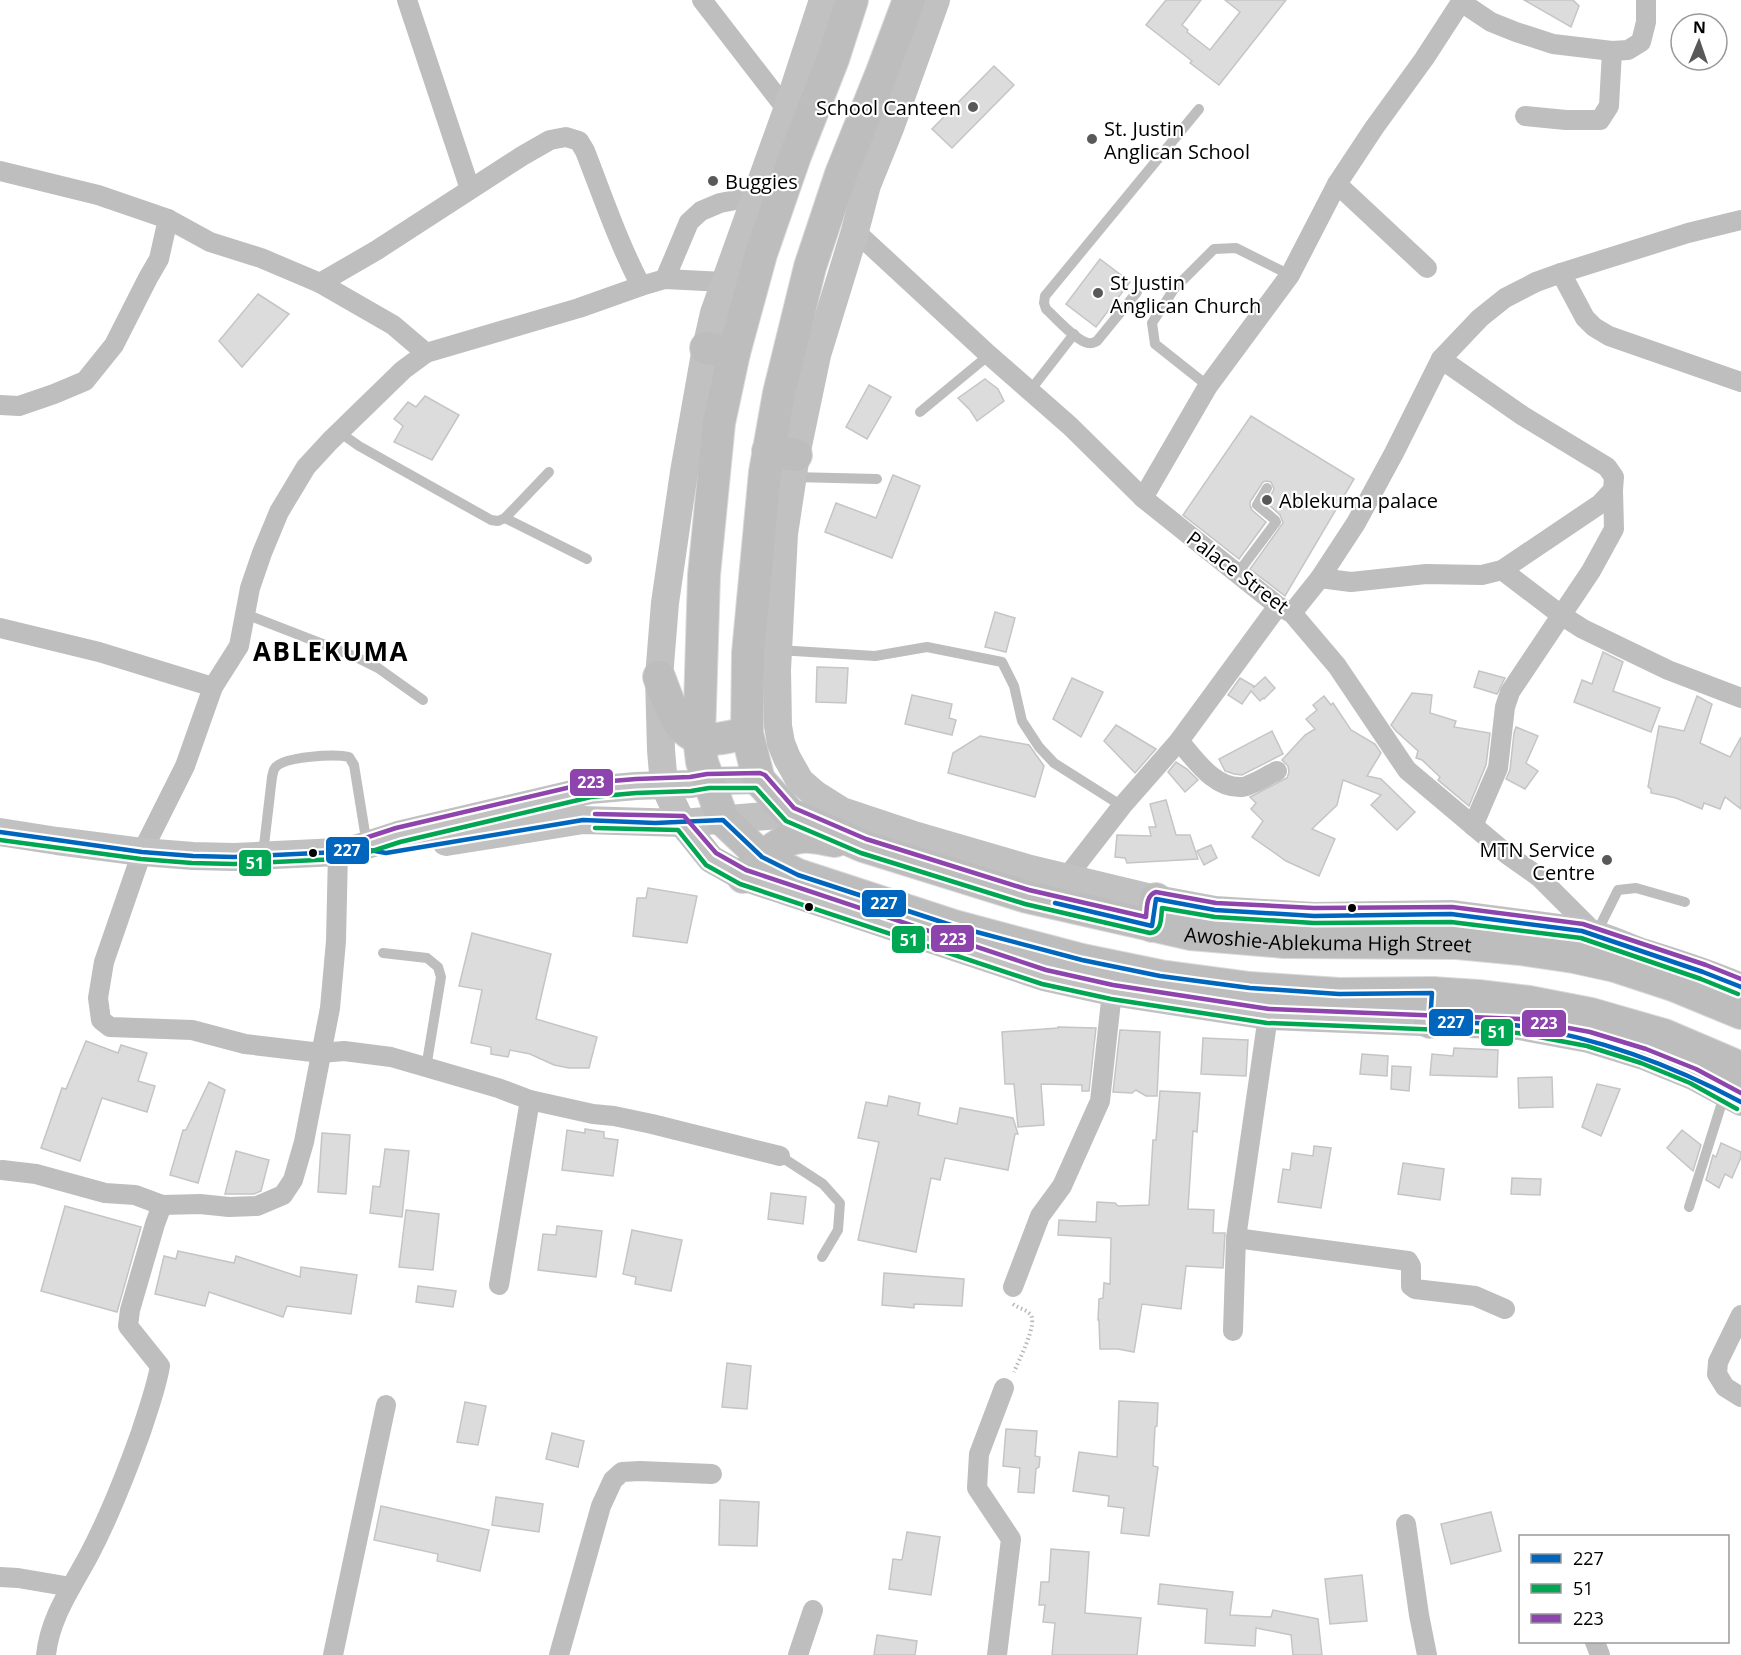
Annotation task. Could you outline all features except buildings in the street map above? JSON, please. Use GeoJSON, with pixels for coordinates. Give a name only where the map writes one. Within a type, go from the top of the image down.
{"type":"FeatureCollection","features":[{"type":"Feature","properties":{"kind":"main road"},"geometry":{"type":"LineString","coordinates":[[852,0],[833,59],[795,156],[761,254],[720,351],[719,423],[704,575],[699,738],[702,762],[723,820],[753,867],[798,875],[954,926],[1082,960],[1160,976],[1251,988],[1340,994],[1431,1007],[1478,996],[1529,1002],[1591,1014],[1664,1035],[1732,1064],[1736,1088]]}},
{"type":"Feature","properties":{"kind":"main road"},"geometry":{"type":"LineString","coordinates":[[759,780],[747,733],[748,653],[765,472],[786,461],[779,393],[810,267],[841,174],[909,0]]}},
{"type":"Feature","properties":{"kind":"main road"},"geometry":{"type":"LineString","coordinates":[[659,677],[680,724],[688,733],[711,740],[747,733]]}},
{"type":"Feature","properties":{"kind":"main road","name":"Awoshie-Ablekuma High Street"},"geometry":{"type":"LineString","coordinates":[[759,780],[790,814],[863,846],[1027,897],[1154,913],[1190,934],[1284,942],[1457,943],[1531,950],[1614,966],[1673,985],[1741,1013]]}},
{"type":"Feature","properties":{"kind":"main road"},"geometry":{"type":"LineString","coordinates":[[753,867],[787,841],[801,837],[863,846]]}},
{"type":"Feature","properties":{"kind":"street"},"geometry":{"type":"LineString","coordinates":[[407,0],[470,189]]}},
{"type":"Feature","properties":{"kind":"street"},"geometry":{"type":"LineString","coordinates":[[702,0],[787,110]]}},
{"type":"Feature","properties":{"kind":"street"},"geometry":{"type":"LineString","coordinates":[[823,0],[787,110],[714,314],[720,351],[684,472],[665,603],[659,677],[664,785],[682,823],[711,859],[753,867],[1044,977],[1112,992],[1268,1016],[1431,1007]]}},
{"type":"Feature","properties":{"kind":"street"},"geometry":{"type":"LineString","coordinates":[[778,650],[786,461],[867,185],[936,0]]}},
{"type":"Feature","properties":{"kind":"street"},"geometry":{"type":"LineString","coordinates":[[1143,498],[1208,386],[1290,275],[1337,184],[1424,59],[1461,1],[1491,22],[1525,35],[1553,44],[1612,51],[1628,50],[1641,42],[1646,22],[1646,0]]}},
{"type":"Feature","properties":{"kind":"street"},"geometry":{"type":"LineString","coordinates":[[1525,116],[1566,120],[1600,120],[1609,106],[1612,51]]}},
{"type":"Feature","properties":{"kind":"street"},"geometry":{"type":"LineString","coordinates":[[320,283],[377,250],[522,156],[550,140],[566,137],[579,141],[585,151],[619,241],[641,286]]}},
{"type":"Feature","properties":{"kind":"street"},"geometry":{"type":"LineString","coordinates":[[0,171],[98,195],[168,219],[210,242],[261,258],[320,283],[393,326],[426,353]]}},
{"type":"Feature","properties":{"kind":"street"},"geometry":{"type":"LineString","coordinates":[[1337,184],[1427,268]]}},
{"type":"Feature","properties":{"kind":"street"},"geometry":{"type":"LineString","coordinates":[[666,279],[688,222],[700,211],[720,203],[756,196]]}},
{"type":"Feature","properties":{"kind":"street"},"geometry":{"type":"LineString","coordinates":[[0,405],[19,406],[86,381],[114,345],[159,259],[168,219]]}},
{"type":"Feature","properties":{"kind":"street"},"geometry":{"type":"LineString","coordinates":[[1066,878],[1122,806],[1179,741],[1285,609],[1320,578],[1361,513],[1441,359],[1480,318],[1505,298],[1536,282],[1688,233],[1741,220]]}},
{"type":"Feature","properties":{"kind":"street","name":"Palace Street"},"geometry":{"type":"LineString","coordinates":[[855,231],[1029,392],[1070,426],[1143,498],[1285,609],[1337,666],[1407,770],[1508,855],[1539,877],[1596,934]]}},
{"type":"Feature","properties":{"kind":"street"},"geometry":{"type":"LineString","coordinates":[[1561,273],[1585,318],[1594,327],[1609,336],[1741,382]]}},
{"type":"Feature","properties":{"kind":"street"},"geometry":{"type":"LineString","coordinates":[[724,282],[666,279],[579,308],[426,353],[403,370],[306,467],[279,512],[262,553],[250,588],[238,646],[213,687],[185,766],[142,852],[104,962],[98,998],[101,1020],[110,1027],[192,1030],[245,1044],[321,1053],[344,1051],[391,1057],[498,1088],[530,1100],[652,1124],[780,1156]]}},
{"type":"Feature","properties":{"kind":"street"},"geometry":{"type":"LineString","coordinates":[[1441,359],[1523,416],[1607,466],[1614,477],[1614,529],[1591,571],[1509,692],[1505,706],[1498,768],[1473,826]]}},
{"type":"Feature","properties":{"kind":"street"},"geometry":{"type":"LineString","coordinates":[[1320,578],[1351,582],[1426,574],[1482,575],[1502,570],[1600,504],[1613,490]]}},
{"type":"Feature","properties":{"kind":"street"},"geometry":{"type":"LineString","coordinates":[[1502,570],[1583,629],[1668,670],[1741,698]]}},
{"type":"Feature","properties":{"kind":"street"},"geometry":{"type":"LineString","coordinates":[[0,628],[99,652],[213,687]]}},
{"type":"Feature","properties":{"kind":"street","name":"Awoshie-Ablekuma High Street"},"geometry":{"type":"LineString","coordinates":[[778,650],[778,726],[781,743],[800,781],[814,794],[842,811],[917,836],[1066,878],[1154,913],[1215,910],[1314,916],[1451,914],[1596,934],[1741,987]]}},
{"type":"Feature","properties":{"kind":"street"},"geometry":{"type":"LineString","coordinates":[[1179,741],[1209,775],[1227,784],[1243,787],[1276,771]]}},
{"type":"Feature","properties":{"kind":"street"},"geometry":{"type":"LineString","coordinates":[[0,832],[142,852],[203,856],[263,855],[354,848],[398,835],[591,790],[708,781],[759,780]]}},
{"type":"Feature","properties":{"kind":"street"},"geometry":{"type":"LineString","coordinates":[[354,848],[386,853],[583,820],[682,823],[790,814]]}},
{"type":"Feature","properties":{"kind":"street"},"geometry":{"type":"LineString","coordinates":[[2,1170],[36,1174],[105,1193],[135,1195],[162,1205],[257,1206],[283,1195],[293,1180],[304,1142],[330,1008],[336,940],[354,848]]}},
{"type":"Feature","properties":{"kind":"street"},"geometry":{"type":"LineString","coordinates":[[1013,1287],[1040,1216],[1062,1186],[1100,1101],[1112,992]]}},
{"type":"Feature","properties":{"kind":"street"},"geometry":{"type":"LineString","coordinates":[[1233,1331],[1236,1238],[1268,1016]]}},
{"type":"Feature","properties":{"kind":"street"},"geometry":{"type":"LineString","coordinates":[[499,1285],[530,1100]]}},
{"type":"Feature","properties":{"kind":"street"},"geometry":{"type":"LineString","coordinates":[[46,1655],[56,1615],[89,1554],[124,1481],[157,1385],[160,1366],[128,1326],[130,1310],[162,1205]]}},
{"type":"Feature","properties":{"kind":"street"},"geometry":{"type":"LineString","coordinates":[[1236,1238],[1408,1261],[1411,1266],[1411,1286],[1414,1288],[1474,1296],[1505,1309]]}},
{"type":"Feature","properties":{"kind":"street"},"geometry":{"type":"LineString","coordinates":[[1741,1315],[1718,1362],[1717,1374],[1725,1387],[1741,1397]]}},
{"type":"Feature","properties":{"kind":"street"},"geometry":{"type":"LineString","coordinates":[[997,1655],[1011,1539],[977,1488],[979,1454],[1009,1380]]}},
{"type":"Feature","properties":{"kind":"street"},"geometry":{"type":"LineString","coordinates":[[333,1655],[386,1405]]}},
{"type":"Feature","properties":{"kind":"street"},"geometry":{"type":"LineString","coordinates":[[559,1655],[601,1506],[613,1480],[622,1472],[712,1474]]}},
{"type":"Feature","properties":{"kind":"street"},"geometry":{"type":"LineString","coordinates":[[1406,1524],[1427,1655]]}},
{"type":"Feature","properties":{"kind":"street"},"geometry":{"type":"LineString","coordinates":[[0,1577],[71,1587]]}},
{"type":"Feature","properties":{"kind":"street"},"geometry":{"type":"LineString","coordinates":[[798,1655],[813,1610]]}},
{"type":"Feature","properties":{"kind":"lane"},"geometry":{"type":"LineString","coordinates":[[1137,292],[1097,341],[1090,344],[1074,334],[1046,309],[1044,303],[1045,296],[1199,110]]}},
{"type":"Feature","properties":{"kind":"lane"},"geometry":{"type":"LineString","coordinates":[[1208,386],[1155,344],[1152,323],[1174,289],[1214,249],[1236,248],[1290,275]]}},
{"type":"Feature","properties":{"kind":"lane"},"geometry":{"type":"LineString","coordinates":[[1029,392],[1074,334]]}},
{"type":"Feature","properties":{"kind":"lane"},"geometry":{"type":"LineString","coordinates":[[920,412],[989,355]]}},
{"type":"Feature","properties":{"kind":"lane"},"geometry":{"type":"LineString","coordinates":[[339,432],[491,520],[498,521],[505,518],[549,472]]}},
{"type":"Feature","properties":{"kind":"lane"},"geometry":{"type":"LineString","coordinates":[[786,461],[877,479]]}},
{"type":"Feature","properties":{"kind":"lane"},"geometry":{"type":"LineString","coordinates":[[1236,572],[1276,522],[1257,506],[1267,488]]}},
{"type":"Feature","properties":{"kind":"lane"},"geometry":{"type":"LineString","coordinates":[[505,518],[587,559]]}},
{"type":"Feature","properties":{"kind":"lane"},"geometry":{"type":"LineString","coordinates":[[245,614],[356,657],[378,668],[423,700]]}},
{"type":"Feature","properties":{"kind":"lane"},"geometry":{"type":"LineString","coordinates":[[778,650],[875,656],[927,647],[1002,662],[1014,686],[1022,721],[1039,747],[1054,763],[1122,806]]}},
{"type":"Feature","properties":{"kind":"lane"},"geometry":{"type":"LineString","coordinates":[[263,855],[275,767],[285,761],[338,754],[349,757],[354,765],[354,848]]}},
{"type":"Feature","properties":{"kind":"lane"},"geometry":{"type":"LineString","coordinates":[[1596,934],[1618,890],[1636,888],[1685,902]]}},
{"type":"Feature","properties":{"kind":"lane"},"geometry":{"type":"LineString","coordinates":[[383,954],[427,958],[438,967],[441,977],[426,1068]]}},
{"type":"Feature","properties":{"kind":"lane"},"geometry":{"type":"LineString","coordinates":[[1689,1207],[1736,1088]]}},
{"type":"Feature","properties":{"kind":"lane"},"geometry":{"type":"LineString","coordinates":[[780,1156],[823,1184],[840,1203],[838,1230],[822,1257]]}},
{"type":"Feature","properties":{"kind":"path"},"geometry":{"type":"LineString","coordinates":[[1009,1380],[1030,1336],[1032,1317],[1031,1314],[1014,1306],[1011,1298],[1013,1287]]}},
{"type":"Feature","properties":{"kind":"transit line","name":"223"},"geometry":{"type":"LineString","coordinates":[[356,841],[396,828],[588,783],[707,774],[760,773],[765,775],[794,808],[866,839],[1029,890],[1146,917],[1150,896],[1156,892],[1216,903],[1314,908],[1452,907],[1583,924],[1741,979]]}},
{"type":"Feature","properties":{"kind":"transit line","name":"51"},"geometry":{"type":"LineString","coordinates":[[0,840],[141,859],[192,863],[234,864],[338,859],[591,797],[709,788],[756,788],[786,821],[861,853],[1025,904],[1150,933],[1159,927],[1162,908],[1215,917],[1314,923],[1451,922],[1581,938],[1738,994]]}},
{"type":"Feature","properties":{"kind":"transit line","name":"223"},"geometry":{"type":"LineString","coordinates":[[595,814],[684,816],[716,853],[746,870],[1046,970],[1113,985],[1269,1009],[1520,1019],[1590,1032],[1646,1049],[1696,1069],[1741,1093]]}},
{"type":"Feature","properties":{"kind":"transit line","name":"227"},"geometry":{"type":"LineString","coordinates":[[0,832],[142,852],[234,857],[338,852],[358,848],[386,853],[583,820],[655,823],[723,820],[762,857],[798,875],[954,926],[1082,960],[1160,976],[1250,988],[1339,994],[1432,993],[1430,1022],[1521,1026],[1579,1038],[1662,1065],[1741,1102]]}},
{"type":"Feature","properties":{"kind":"transit line","name":"51"},"geometry":{"type":"LineString","coordinates":[[595,828],[678,830],[706,865],[740,884],[1042,984],[1111,999],[1267,1023],[1518,1033],[1587,1046],[1641,1063],[1690,1083],[1737,1109]]}},
{"type":"Feature","properties":{"kind":"transit line","name":"227"},"geometry":{"type":"LineString","coordinates":[[1055,903],[1152,926],[1156,899],[1215,910],[1314,916],[1451,914],[1582,931],[1741,987]]}},
{"type":"Feature","properties":{"kind":"place","name":"School Canteen"},"geometry":{"type":"Point","coordinates":[973,107]}},
{"type":"Feature","properties":{"kind":"place","name":"St. Justin Anglican School"},"geometry":{"type":"Point","coordinates":[1092,139]}},
{"type":"Feature","properties":{"kind":"place","name":"Buggies"},"geometry":{"type":"Point","coordinates":[713,181]}},
{"type":"Feature","properties":{"kind":"place","name":"St Justin Anglican Church"},"geometry":{"type":"Point","coordinates":[1098,293]}},
{"type":"Feature","properties":{"kind":"place","name":"Ablekuma palace"},"geometry":{"type":"Point","coordinates":[1267,500]}},
{"type":"Feature","properties":{"kind":"place","name":"MTN Service Centre"},"geometry":{"type":"Point","coordinates":[1607,860]}},
{"type":"Feature","properties":{"kind":"district","name":"ABLEKUMA"},"geometry":{"type":"Point","coordinates":[331,651]}}]}
